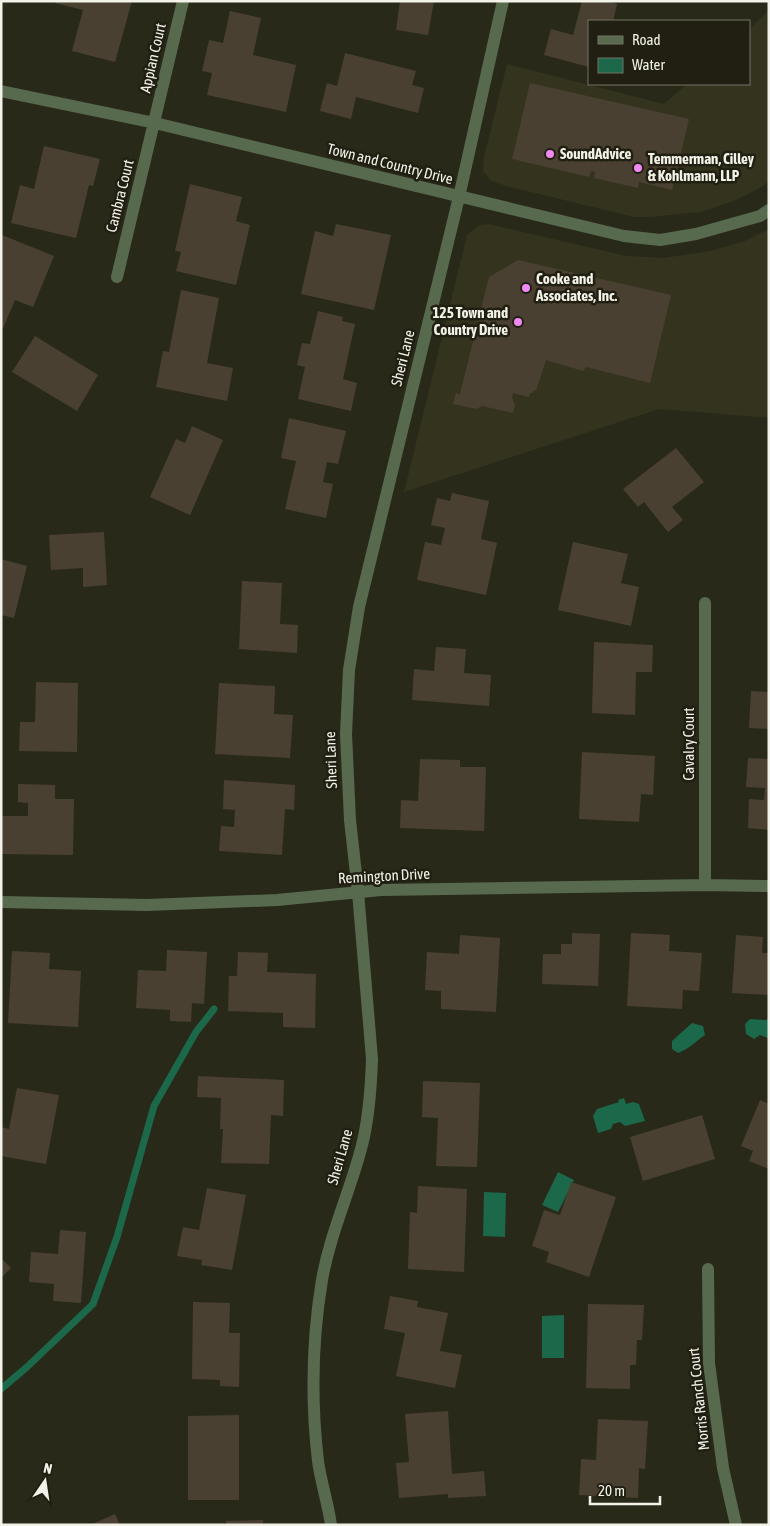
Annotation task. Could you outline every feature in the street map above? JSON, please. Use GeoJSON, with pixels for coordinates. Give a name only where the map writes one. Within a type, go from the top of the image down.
{"type":"FeatureCollection","features":[{"type":"Feature","properties":{"kind":"street","name":"Appian Court"},"geometry":{"type":"LineString","coordinates":[[155,123],[183,1]]}},
{"type":"Feature","properties":{"kind":"street","name":"Sheri Lane"},"geometry":{"type":"LineString","coordinates":[[331,1525],[314,1427],[316,1318],[322,1279],[335,1226],[362,1148],[371,1082],[372,1059],[350,820],[346,744],[349,670],[359,607],[459,197],[503,1]]}},
{"type":"Feature","properties":{"kind":"street","name":"Town and Country Drive"},"geometry":{"type":"LineString","coordinates":[[1,91],[155,123],[624,236],[660,240],[696,234],[760,216],[769,210]]}},
{"type":"Feature","properties":{"kind":"street","name":"Cambra Court"},"geometry":{"type":"LineString","coordinates":[[117,277],[155,123]]}},
{"type":"Feature","properties":{"kind":"street","name":"Cavalry Court"},"geometry":{"type":"LineString","coordinates":[[705,602],[705,885]]}},
{"type":"Feature","properties":{"kind":"street","name":"Remington Drive"},"geometry":{"type":"LineString","coordinates":[[1,902],[147,905],[276,900],[381,890],[705,885],[769,886]]}},
{"type":"Feature","properties":{"kind":"street","name":"Morris Ranch Court"},"geometry":{"type":"LineString","coordinates":[[708,1269],[709,1363],[723,1468],[736,1525]]}},
{"type":"Feature","properties":{"kind":"shaded area"},"geometry":{"type":"Polygon","coordinates":[[[769,10],[769,181],[762,187],[734,201],[701,212],[634,217],[506,186],[491,181],[483,171],[484,157],[507,64],[664,104],[686,85],[750,85],[750,29],[769,10]]]}},
{"type":"Feature","properties":{"kind":"shaded area"},"geometry":{"type":"Polygon","coordinates":[[[489,224],[626,256],[663,258],[710,251],[745,241],[769,229],[769,418],[659,409],[404,492],[467,235],[480,225],[489,224]]]}},
{"type":"Feature","properties":{"kind":"water"},"geometry":{"type":"Polygon","coordinates":[[[769,1018],[768,1038],[760,1035],[754,1039],[746,1034],[745,1024],[750,1019],[766,1020],[769,1018]]]}},
{"type":"Feature","properties":{"kind":"water"},"geometry":{"type":"Polygon","coordinates":[[[692,1023],[703,1026],[705,1035],[678,1053],[672,1049],[672,1041],[692,1023]]]}},
{"type":"Feature","properties":{"kind":"water"},"geometry":{"type":"Polygon","coordinates":[[[624,1098],[626,1104],[633,1102],[639,1104],[645,1121],[625,1126],[620,1122],[613,1124],[611,1129],[598,1133],[593,1116],[597,1109],[619,1102],[618,1100],[624,1098]]]}},
{"type":"Feature","properties":{"kind":"water"},"geometry":{"type":"Polygon","coordinates":[[[558,1172],[574,1180],[558,1212],[542,1205],[558,1172]]]}},
{"type":"Feature","properties":{"kind":"water"},"geometry":{"type":"Polygon","coordinates":[[[484,1192],[506,1193],[505,1237],[483,1236],[484,1192]]]}},
{"type":"Feature","properties":{"kind":"water"},"geometry":{"type":"Polygon","coordinates":[[[564,1315],[564,1358],[542,1358],[542,1316],[564,1315]]]}},
{"type":"Feature","properties":{"kind":"building"},"geometry":{"type":"Polygon","coordinates":[[[56,1],[132,1],[115,62],[72,51],[83,10],[55,3],[56,1]]]}},
{"type":"Feature","properties":{"kind":"building"},"geometry":{"type":"Polygon","coordinates":[[[400,1],[434,1],[428,35],[396,30],[400,1]]]}},
{"type":"Feature","properties":{"kind":"building"},"geometry":{"type":"Polygon","coordinates":[[[582,1],[608,1],[617,4],[613,20],[588,20],[588,67],[544,55],[551,29],[573,35],[582,1]]]}},
{"type":"Feature","properties":{"kind":"building"},"geometry":{"type":"Polygon","coordinates":[[[230,11],[261,18],[253,55],[296,65],[286,112],[207,95],[212,73],[202,71],[209,40],[223,43],[230,11]]]}},
{"type":"Feature","properties":{"kind":"building"},"geometry":{"type":"Polygon","coordinates":[[[345,53],[416,71],[412,85],[424,88],[418,113],[356,97],[351,119],[320,111],[327,83],[337,86],[345,53]]]}},
{"type":"Feature","properties":{"kind":"building"},"geometry":{"type":"Polygon","coordinates":[[[530,83],[689,119],[672,190],[639,182],[638,188],[594,178],[595,172],[591,171],[589,177],[512,159],[530,83]]]}},
{"type":"Feature","properties":{"kind":"building"},"geometry":{"type":"Polygon","coordinates":[[[44,146],[100,159],[93,186],[89,185],[76,238],[11,223],[20,185],[34,189],[44,146]]]}},
{"type":"Feature","properties":{"kind":"building"},"geometry":{"type":"Polygon","coordinates":[[[190,184],[242,197],[236,221],[250,225],[236,285],[176,271],[181,252],[175,251],[190,184]]]}},
{"type":"Feature","properties":{"kind":"building"},"geometry":{"type":"Polygon","coordinates":[[[336,224],[391,235],[374,310],[301,294],[315,231],[333,236],[336,224]]]}},
{"type":"Feature","properties":{"kind":"building"},"geometry":{"type":"Polygon","coordinates":[[[2,235],[54,256],[33,307],[15,300],[1,333],[2,235]]]}},
{"type":"Feature","properties":{"kind":"building"},"geometry":{"type":"Polygon","coordinates":[[[518,260],[671,295],[650,383],[586,367],[583,371],[546,360],[536,391],[534,390],[530,393],[529,397],[513,393],[512,397],[515,405],[513,413],[482,406],[476,409],[453,404],[456,393],[460,394],[489,277],[518,260]]]}},
{"type":"Feature","properties":{"kind":"building"},"geometry":{"type":"Polygon","coordinates":[[[181,290],[219,298],[207,363],[233,368],[227,401],[156,387],[163,351],[169,352],[181,290]]]}},
{"type":"Feature","properties":{"kind":"building"},"geometry":{"type":"Polygon","coordinates":[[[318,311],[343,317],[342,321],[355,324],[343,379],[357,383],[351,411],[298,399],[305,367],[297,365],[302,343],[310,344],[318,311]]]}},
{"type":"Feature","properties":{"kind":"building"},"geometry":{"type":"Polygon","coordinates":[[[35,336],[98,375],[77,411],[12,372],[35,336]]]}},
{"type":"Feature","properties":{"kind":"building"},"geometry":{"type":"Polygon","coordinates":[[[289,418],[346,431],[338,464],[327,462],[323,482],[333,484],[326,518],[285,509],[296,461],[281,458],[289,418]]]}},
{"type":"Feature","properties":{"kind":"building"},"geometry":{"type":"Polygon","coordinates":[[[192,426],[223,440],[190,515],[150,497],[176,439],[185,443],[192,426]]]}},
{"type":"Feature","properties":{"kind":"building"},"geometry":{"type":"Polygon","coordinates":[[[676,448],[704,482],[672,507],[683,520],[668,532],[644,502],[638,507],[623,489],[676,448]]]}},
{"type":"Feature","properties":{"kind":"building"},"geometry":{"type":"Polygon","coordinates":[[[452,493],[489,501],[481,539],[497,543],[486,595],[417,580],[425,542],[441,545],[445,528],[431,525],[437,498],[450,501],[452,493]]]}},
{"type":"Feature","properties":{"kind":"building"},"geometry":{"type":"Polygon","coordinates":[[[104,532],[107,585],[83,587],[83,568],[51,570],[49,535],[104,532]]]}},
{"type":"Feature","properties":{"kind":"building"},"geometry":{"type":"Polygon","coordinates":[[[573,542],[628,554],[621,583],[639,587],[631,626],[558,610],[573,542]]]}},
{"type":"Feature","properties":{"kind":"building"},"geometry":{"type":"Polygon","coordinates":[[[1,559],[27,566],[14,618],[1,615],[1,559]]]}},
{"type":"Feature","properties":{"kind":"building"},"geometry":{"type":"Polygon","coordinates":[[[242,581],[282,583],[280,624],[298,625],[297,653],[239,649],[242,581]]]}},
{"type":"Feature","properties":{"kind":"building"},"geometry":{"type":"Polygon","coordinates":[[[594,642],[653,645],[652,672],[636,672],[635,715],[592,713],[594,642]]]}},
{"type":"Feature","properties":{"kind":"building"},"geometry":{"type":"Polygon","coordinates":[[[436,647],[466,649],[464,673],[491,675],[489,706],[412,700],[414,669],[434,671],[436,647]]]}},
{"type":"Feature","properties":{"kind":"building"},"geometry":{"type":"Polygon","coordinates":[[[36,682],[78,683],[77,752],[19,751],[20,722],[35,722],[36,682]]]}},
{"type":"Feature","properties":{"kind":"building"},"geometry":{"type":"Polygon","coordinates":[[[219,683],[275,686],[274,714],[293,715],[290,758],[215,754],[219,683]]]}},
{"type":"Feature","properties":{"kind":"building"},"geometry":{"type":"Polygon","coordinates":[[[751,691],[769,692],[769,729],[749,728],[751,691]]]}},
{"type":"Feature","properties":{"kind":"building"},"geometry":{"type":"Polygon","coordinates":[[[582,752],[655,756],[653,795],[641,794],[639,822],[579,819],[582,752]]]}},
{"type":"Feature","properties":{"kind":"building"},"geometry":{"type":"Polygon","coordinates":[[[748,758],[769,759],[769,830],[748,828],[749,799],[764,800],[765,788],[746,787],[748,758]]]}},
{"type":"Feature","properties":{"kind":"building"},"geometry":{"type":"Polygon","coordinates":[[[420,759],[460,760],[460,767],[486,767],[484,831],[400,828],[401,800],[418,801],[420,759]]]}},
{"type":"Feature","properties":{"kind":"building"},"geometry":{"type":"Polygon","coordinates":[[[224,780],[295,785],[294,810],[285,809],[282,855],[219,851],[221,826],[234,827],[235,810],[223,809],[224,780]]]}},
{"type":"Feature","properties":{"kind":"building"},"geometry":{"type":"Polygon","coordinates":[[[18,784],[55,785],[55,799],[74,799],[73,855],[1,854],[2,816],[28,816],[28,803],[18,802],[18,784]]]}},
{"type":"Feature","properties":{"kind":"building"},"geometry":{"type":"Polygon","coordinates":[[[572,933],[600,934],[598,986],[542,984],[543,954],[561,954],[561,944],[572,944],[572,933]]]}},
{"type":"Feature","properties":{"kind":"building"},"geometry":{"type":"Polygon","coordinates":[[[631,933],[670,935],[669,951],[702,953],[699,991],[683,990],[682,1009],[627,1006],[631,933]]]}},
{"type":"Feature","properties":{"kind":"building"},"geometry":{"type":"Polygon","coordinates":[[[460,935],[500,938],[496,1012],[441,1009],[441,991],[425,990],[427,952],[459,954],[460,935]]]}},
{"type":"Feature","properties":{"kind":"building"},"geometry":{"type":"Polygon","coordinates":[[[736,935],[763,937],[762,953],[769,953],[769,995],[732,993],[736,935]]]}},
{"type":"Feature","properties":{"kind":"building"},"geometry":{"type":"Polygon","coordinates":[[[167,950],[207,952],[204,1004],[192,1003],[191,1022],[170,1021],[170,1010],[136,1008],[138,970],[166,971],[167,950]]]}},
{"type":"Feature","properties":{"kind":"building"},"geometry":{"type":"Polygon","coordinates":[[[12,951],[50,953],[49,969],[81,971],[78,1027],[8,1023],[12,951]]]}},
{"type":"Feature","properties":{"kind":"building"},"geometry":{"type":"Polygon","coordinates":[[[238,952],[268,953],[267,972],[316,974],[315,1028],[283,1027],[283,1013],[228,1011],[229,976],[237,976],[238,952]]]}},
{"type":"Feature","properties":{"kind":"building"},"geometry":{"type":"Polygon","coordinates":[[[198,1076],[284,1080],[283,1116],[271,1115],[269,1164],[221,1163],[223,1129],[220,1129],[221,1098],[197,1097],[198,1076]]]}},
{"type":"Feature","properties":{"kind":"building"},"geometry":{"type":"Polygon","coordinates":[[[423,1081],[480,1083],[477,1167],[436,1166],[438,1118],[422,1117],[423,1081]]]}},
{"type":"Feature","properties":{"kind":"building"},"geometry":{"type":"Polygon","coordinates":[[[17,1088],[59,1095],[46,1164],[1,1156],[1,1127],[9,1129],[17,1088]]]}},
{"type":"Feature","properties":{"kind":"building"},"geometry":{"type":"Polygon","coordinates":[[[760,1100],[769,1104],[769,1169],[749,1161],[753,1151],[741,1146],[760,1100]]]}},
{"type":"Feature","properties":{"kind":"building"},"geometry":{"type":"Polygon","coordinates":[[[702,1115],[715,1159],[643,1181],[630,1137],[702,1115]]]}},
{"type":"Feature","properties":{"kind":"building"},"geometry":{"type":"Polygon","coordinates":[[[571,1182],[616,1197],[589,1277],[546,1262],[549,1252],[532,1246],[544,1210],[560,1215],[571,1182]]]}},
{"type":"Feature","properties":{"kind":"building"},"geometry":{"type":"Polygon","coordinates":[[[418,1186],[467,1189],[464,1272],[408,1269],[410,1212],[417,1213],[418,1186]]]}},
{"type":"Feature","properties":{"kind":"building"},"geometry":{"type":"Polygon","coordinates":[[[207,1188],[246,1195],[232,1270],[201,1265],[202,1260],[177,1256],[183,1227],[199,1230],[207,1188]]]}},
{"type":"Feature","properties":{"kind":"building"},"geometry":{"type":"Polygon","coordinates":[[[60,1230],[86,1232],[81,1303],[53,1301],[54,1284],[29,1282],[31,1252],[58,1254],[60,1230]]]}},
{"type":"Feature","properties":{"kind":"building"},"geometry":{"type":"Polygon","coordinates":[[[1,1258],[11,1268],[1,1278],[1,1258]]]}},
{"type":"Feature","properties":{"kind":"building"},"geometry":{"type":"Polygon","coordinates":[[[390,1296],[418,1301],[417,1307],[448,1313],[440,1351],[462,1355],[455,1388],[396,1376],[405,1333],[384,1329],[390,1296]]]}},
{"type":"Feature","properties":{"kind":"building"},"geometry":{"type":"Polygon","coordinates":[[[193,1302],[230,1303],[229,1333],[240,1333],[239,1387],[220,1386],[220,1380],[192,1379],[193,1302]]]}},
{"type":"Feature","properties":{"kind":"building"},"geometry":{"type":"Polygon","coordinates":[[[588,1304],[644,1305],[642,1340],[637,1340],[636,1365],[630,1365],[630,1389],[586,1388],[588,1304]]]}},
{"type":"Feature","properties":{"kind":"building"},"geometry":{"type":"Polygon","coordinates":[[[448,1411],[452,1474],[484,1471],[486,1496],[448,1498],[448,1494],[399,1498],[396,1463],[409,1462],[405,1414],[448,1411]]]}},
{"type":"Feature","properties":{"kind":"building"},"geometry":{"type":"Polygon","coordinates":[[[239,1415],[239,1500],[188,1500],[188,1416],[239,1415]]]}},
{"type":"Feature","properties":{"kind":"building"},"geometry":{"type":"Polygon","coordinates":[[[598,1419],[648,1421],[645,1469],[639,1468],[638,1498],[579,1495],[581,1459],[596,1460],[598,1419]]]}},
{"type":"Feature","properties":{"kind":"building"},"geometry":{"type":"Polygon","coordinates":[[[115,1514],[120,1525],[90,1525],[115,1514]]]}},
{"type":"Feature","properties":{"kind":"building"},"geometry":{"type":"Polygon","coordinates":[[[263,1520],[263,1525],[226,1525],[226,1521],[263,1520]]]}},
{"type":"Feature","properties":{"kind":"waterway"},"geometry":{"type":"LineString","coordinates":[[1,1389],[93,1304],[117,1237],[154,1106],[196,1032],[214,1009]]}},
{"type":"Feature","properties":{"kind":"place","name":"SoundAdvice"},"geometry":{"type":"Point","coordinates":[550,154]}},
{"type":"Feature","properties":{"kind":"place","name":"Temmerman, Cilley & Kohlmann, LLP"},"geometry":{"type":"Point","coordinates":[638,168]}},
{"type":"Feature","properties":{"kind":"place","name":"Cooke and Associates, Inc."},"geometry":{"type":"Point","coordinates":[526,288]}},
{"type":"Feature","properties":{"kind":"place","name":"125 Town and Country Drive"},"geometry":{"type":"Point","coordinates":[518,322]}}]}
